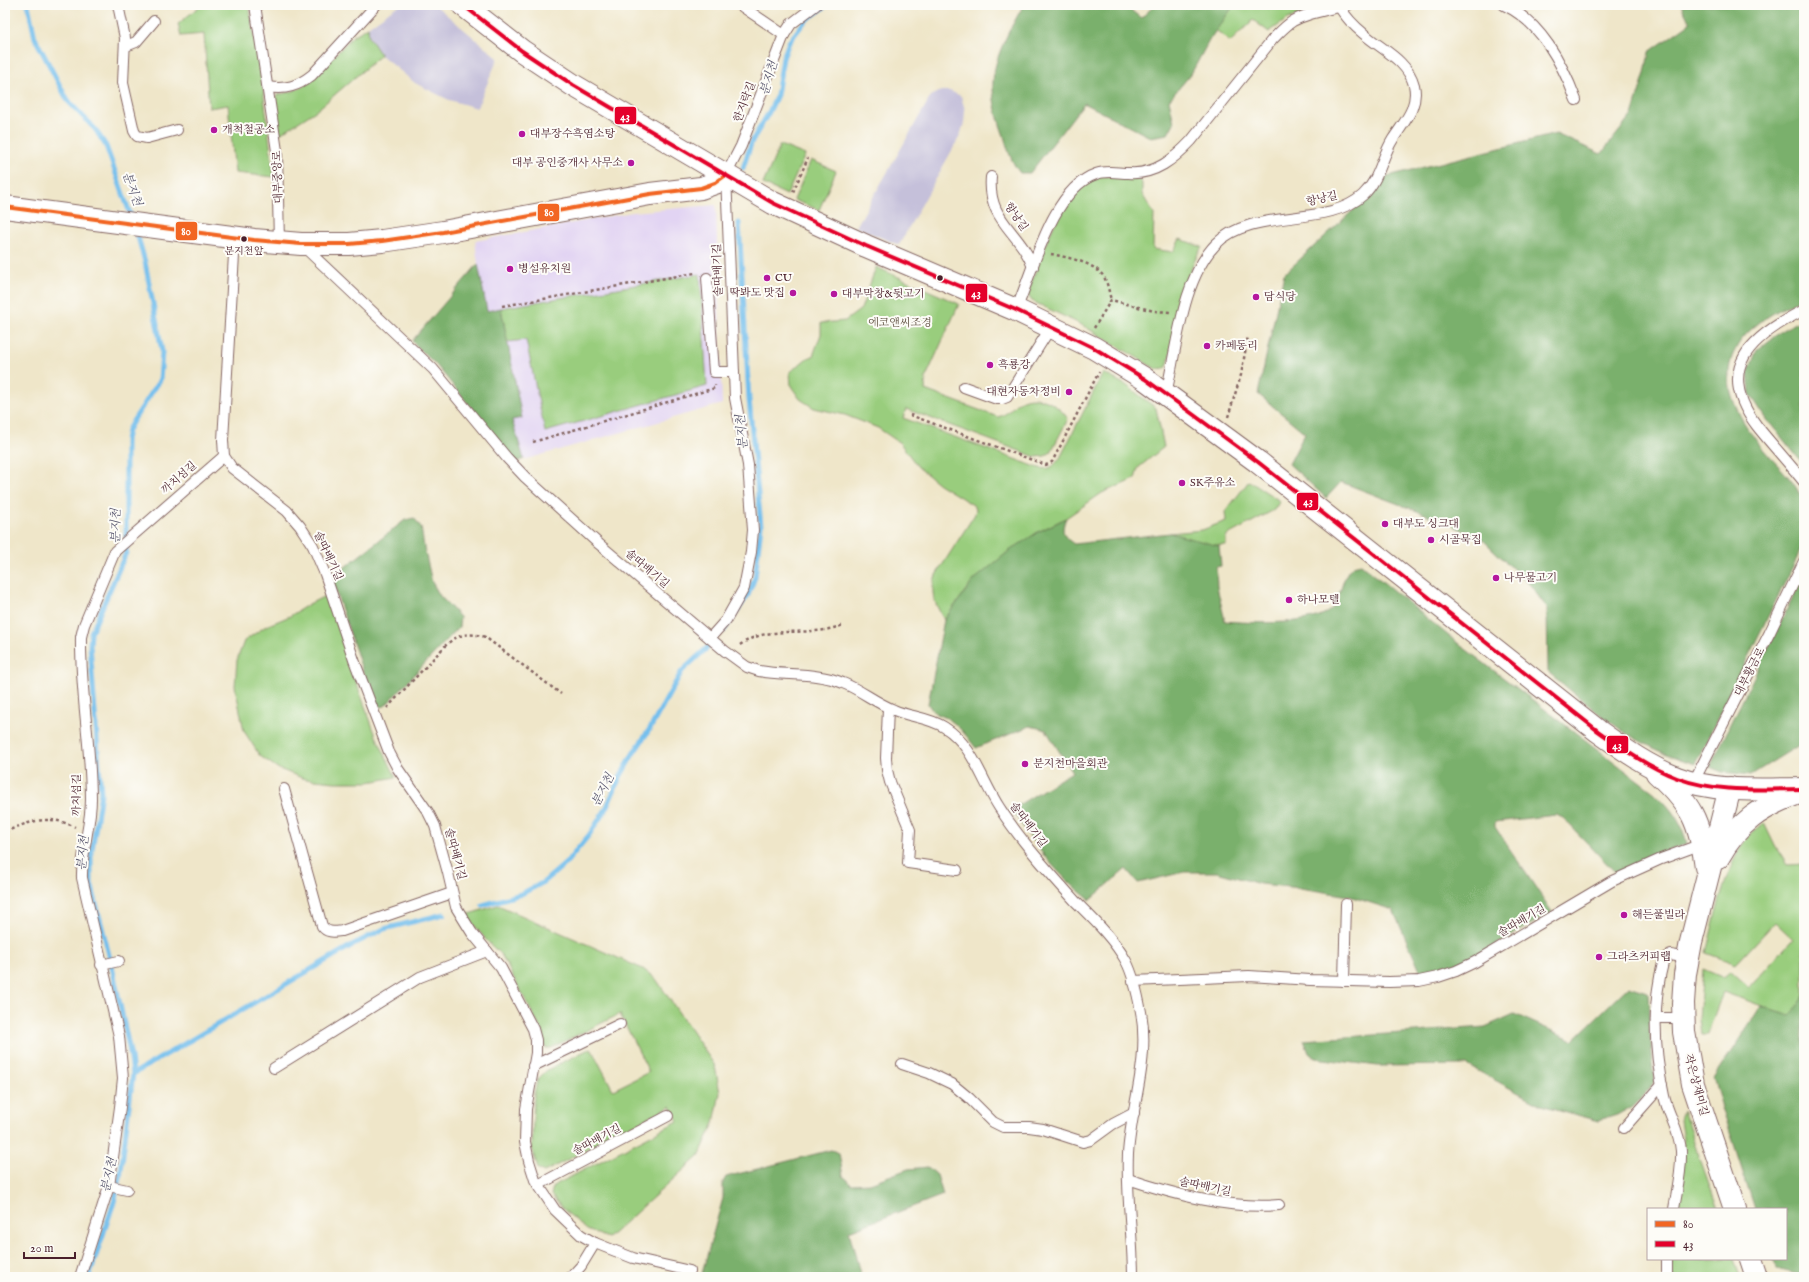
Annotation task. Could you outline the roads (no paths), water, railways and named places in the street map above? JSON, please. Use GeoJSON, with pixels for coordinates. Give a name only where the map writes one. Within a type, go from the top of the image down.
{"type":"FeatureCollection","features":[{"type":"Feature","properties":{"kind":"main road"},"geometry":{"type":"LineString","coordinates":[[463,5],[522,51],[573,85],[773,203],[817,224],[1016,310],[1085,344],[1146,379],[1219,433],[1598,731],[1649,766],[1687,804],[1695,819],[1702,844],[1707,878]]}},
{"type":"Feature","properties":{"kind":"main road"},"geometry":{"type":"LineString","coordinates":[[5,207],[279,243],[349,244],[382,241],[443,232],[650,194],[701,188],[715,184],[726,176]]}},
{"type":"Feature","properties":{"kind":"main road"},"geometry":{"type":"LineString","coordinates":[[1649,766],[1693,783],[1730,788],[1804,790]]}},
{"type":"Feature","properties":{"kind":"main road","name":"작은상재미길"},"geometry":{"type":"LineString","coordinates":[[1730,788],[1688,958],[1684,981],[1683,1018],[1686,1046],[1693,1084],[1735,1208]]}},
{"type":"Feature","properties":{"kind":"main road"},"geometry":{"type":"LineString","coordinates":[[1707,878],[1728,842],[1751,816],[1774,802],[1804,790]]}},
{"type":"Feature","properties":{"kind":"main road"},"geometry":{"type":"LineString","coordinates":[[1751,1260],[1757,1277]]}},
{"type":"Feature","properties":{"kind":"lane"},"geometry":{"type":"LineString","coordinates":[[118,5],[126,46],[123,83],[134,131],[137,136],[147,138],[177,130]]}},
{"type":"Feature","properties":{"kind":"lane","name":"대부중앙로"},"geometry":{"type":"LineString","coordinates":[[255,5],[277,151],[279,243]]}},
{"type":"Feature","properties":{"kind":"lane"},"geometry":{"type":"LineString","coordinates":[[268,87],[285,89],[302,83],[312,75],[376,5]]}},
{"type":"Feature","properties":{"kind":"lane"},"geometry":{"type":"LineString","coordinates":[[740,5],[784,35]]}},
{"type":"Feature","properties":{"kind":"lane","name":"한지락길"},"geometry":{"type":"LineString","coordinates":[[726,176],[741,146],[784,35],[791,24],[816,5]]}},
{"type":"Feature","properties":{"kind":"lane"},"geometry":{"type":"LineString","coordinates":[[1504,5],[1525,18],[1542,36],[1561,65],[1576,100]]}},
{"type":"Feature","properties":{"kind":"lane","name":"항낭길"},"geometry":{"type":"LineString","coordinates":[[1016,310],[1059,207],[1077,186],[1096,174],[1108,172],[1142,173],[1153,170],[1165,164],[1191,141],[1272,40],[1284,28],[1305,16],[1342,6],[1352,23],[1403,65],[1410,75],[1414,84],[1415,96],[1414,107],[1410,116],[1392,140],[1378,175],[1371,187],[1352,204],[1324,212],[1246,227],[1232,233],[1218,242],[1207,253],[1194,276],[1166,394]]}},
{"type":"Feature","properties":{"kind":"lane"},"geometry":{"type":"LineString","coordinates":[[126,46],[136,42],[154,21]]}},
{"type":"Feature","properties":{"kind":"lane","name":"솔따배기길"},"geometry":{"type":"LineString","coordinates":[[710,638],[726,620],[744,588],[752,552],[752,509],[748,465],[735,398],[726,176]]}},
{"type":"Feature","properties":{"kind":"lane","name":"항낭길"},"geometry":{"type":"LineString","coordinates":[[991,177],[991,195],[997,214],[1022,246],[1033,267]]}},
{"type":"Feature","properties":{"kind":"lane"},"geometry":{"type":"LineString","coordinates":[[224,456],[223,440],[235,238]]}},
{"type":"Feature","properties":{"kind":"lane","name":"솔따배기길"},"geometry":{"type":"LineString","coordinates":[[301,244],[433,369],[507,458],[525,477],[599,544],[728,654],[747,667],[758,671],[831,679],[844,683],[888,708],[934,722],[946,728],[961,741],[974,760],[999,808],[1039,860],[1115,944],[1127,963],[1133,981],[1141,1015],[1143,1036],[1143,1061],[1128,1154],[1133,1277]]}},
{"type":"Feature","properties":{"kind":"lane"},"geometry":{"type":"LineString","coordinates":[[707,278],[714,372],[734,372]]}},
{"type":"Feature","properties":{"kind":"lane"},"geometry":{"type":"LineString","coordinates":[[1804,310],[1784,320],[1754,343],[1739,367],[1737,380],[1740,394],[1756,425],[1804,482]]}},
{"type":"Feature","properties":{"kind":"lane"},"geometry":{"type":"LineString","coordinates":[[964,387],[998,399],[1007,397],[1051,327]]}},
{"type":"Feature","properties":{"kind":"lane","name":"솔따배기길"},"geometry":{"type":"LineString","coordinates":[[224,456],[232,468],[287,511],[300,526],[313,546],[325,574],[376,721],[398,769],[420,799],[435,826],[456,907],[462,919],[501,968],[533,1029],[536,1040],[526,1109],[525,1142],[529,1161],[538,1185],[555,1210],[581,1234],[595,1243],[633,1258],[690,1271]]}},
{"type":"Feature","properties":{"kind":"lane","name":"까치섬길"},"geometry":{"type":"LineString","coordinates":[[80,1277],[109,1186],[120,1107],[123,1064],[119,1036],[101,965],[82,878],[81,864],[90,819],[91,798],[81,637],[84,625],[112,555],[133,534],[224,456]]}},
{"type":"Feature","properties":{"kind":"lane","name":"대부황금로"},"geometry":{"type":"LineString","coordinates":[[1693,783],[1769,634],[1804,561]]}},
{"type":"Feature","properties":{"kind":"lane"},"geometry":{"type":"LineString","coordinates":[[888,708],[887,770],[890,782],[910,830],[908,863],[957,870]]}},
{"type":"Feature","properties":{"kind":"lane","name":"솔따배기길"},"geometry":{"type":"LineString","coordinates":[[284,789],[322,926],[325,930],[332,932],[342,930],[452,893]]}},
{"type":"Feature","properties":{"kind":"lane","name":"솔따배기길"},"geometry":{"type":"LineString","coordinates":[[1133,981],[1249,976],[1344,981],[1418,981],[1438,977],[1456,972],[1612,881],[1661,859],[1702,844]]}},
{"type":"Feature","properties":{"kind":"lane"},"geometry":{"type":"LineString","coordinates":[[1344,981],[1346,904]]}},
{"type":"Feature","properties":{"kind":"lane"},"geometry":{"type":"LineString","coordinates":[[274,1068],[420,977],[487,951]]}},
{"type":"Feature","properties":{"kind":"lane"},"geometry":{"type":"LineString","coordinates":[[1674,1208],[1681,1152],[1678,1135],[1664,1097],[1658,1060],[1656,1004],[1664,959],[1671,955],[1688,958]]}},
{"type":"Feature","properties":{"kind":"lane"},"geometry":{"type":"LineString","coordinates":[[101,965],[119,961]]}},
{"type":"Feature","properties":{"kind":"lane"},"geometry":{"type":"LineString","coordinates":[[1656,1018],[1683,1018]]}},
{"type":"Feature","properties":{"kind":"lane"},"geometry":{"type":"LineString","coordinates":[[533,1066],[620,1024]]}},
{"type":"Feature","properties":{"kind":"lane"},"geometry":{"type":"LineString","coordinates":[[902,1064],[929,1073],[952,1084],[969,1098],[993,1122],[1003,1127],[1029,1127],[1043,1129],[1083,1142],[1091,1140],[1113,1124],[1134,1113]]}},
{"type":"Feature","properties":{"kind":"lane"},"geometry":{"type":"LineString","coordinates":[[1624,1128],[1662,1085]]}},
{"type":"Feature","properties":{"kind":"lane","name":"솔따배기길"},"geometry":{"type":"LineString","coordinates":[[538,1185],[668,1116]]}},
{"type":"Feature","properties":{"kind":"lane","name":"솔따배기길"},"geometry":{"type":"LineString","coordinates":[[1128,1179],[1182,1195],[1235,1205],[1259,1207],[1279,1205]]}},
{"type":"Feature","properties":{"kind":"lane"},"geometry":{"type":"LineString","coordinates":[[109,1186],[127,1190]]}},
{"type":"Feature","properties":{"kind":"lane"},"geometry":{"type":"LineString","coordinates":[[571,1277],[585,1260],[595,1243]]}},
{"type":"Feature","properties":{"kind":"lane"},"geometry":{"type":"LineString","coordinates":[[1667,1277],[1668,1260]]}},
{"type":"Feature","properties":{"kind":"waterway","name":"분지천"},"geometry":{"type":"LineString","coordinates":[[28,5],[35,38],[68,101],[95,129],[106,146],[132,219]]}},
{"type":"Feature","properties":{"kind":"waterway","name":"분지천"},"geometry":{"type":"LineString","coordinates":[[743,168],[752,141],[777,95],[783,58],[789,42],[805,21],[827,5]]}},
{"type":"Feature","properties":{"kind":"waterway","name":"분지천"},"geometry":{"type":"LineString","coordinates":[[724,630],[748,595],[755,577],[761,526],[749,399],[739,223]]}},
{"type":"Feature","properties":{"kind":"waterway","name":"분지천"},"geometry":{"type":"LineString","coordinates":[[89,1277],[114,1202],[120,1178],[133,1074],[131,1057],[113,971],[91,883],[91,856],[101,793],[90,645],[91,633],[126,553],[126,440],[128,430],[160,380],[162,351],[145,262],[136,230]]}},
{"type":"Feature","properties":{"kind":"waterway","name":"분지천"},"geometry":{"type":"LineString","coordinates":[[483,905],[521,894],[544,882],[566,863],[589,835],[606,809],[620,777],[651,727],[682,671],[708,647]]}},
{"type":"Feature","properties":{"kind":"waterway","name":"분지천"},"geometry":{"type":"LineString","coordinates":[[133,1074],[354,944],[384,929],[444,914]]}},
{"type":"Feature","properties":{"kind":"place","name":"개척철공소"},"geometry":{"type":"Point","coordinates":[214,130]}},
{"type":"Feature","properties":{"kind":"place","name":"대부장수흑염소탕"},"geometry":{"type":"Point","coordinates":[522,134]}},
{"type":"Feature","properties":{"kind":"place","name":"대부 공인중개사 사무소"},"geometry":{"type":"Point","coordinates":[631,163]}},
{"type":"Feature","properties":{"kind":"place","name":"분지천앞"},"geometry":{"type":"Point","coordinates":[244,239]}},
{"type":"Feature","properties":{"kind":"place","name":"병설유치원"},"geometry":{"type":"Point","coordinates":[510,269]}},
{"type":"Feature","properties":{"kind":"place","name":"CU"},"geometry":{"type":"Point","coordinates":[767,278]}},
{"type":"Feature","properties":{"kind":"place","name":"딱봐도 맛집"},"geometry":{"type":"Point","coordinates":[793,293]}},
{"type":"Feature","properties":{"kind":"place","name":"대부막창&뒷고기"},"geometry":{"type":"Point","coordinates":[834,294]}},
{"type":"Feature","properties":{"kind":"place","name":"담식당"},"geometry":{"type":"Point","coordinates":[1256,297]}},
{"type":"Feature","properties":{"kind":"place","name":"카페동리"},"geometry":{"type":"Point","coordinates":[1207,346]}},
{"type":"Feature","properties":{"kind":"place","name":"흑룡강"},"geometry":{"type":"Point","coordinates":[990,365]}},
{"type":"Feature","properties":{"kind":"place","name":"대현자동차정비"},"geometry":{"type":"Point","coordinates":[1069,392]}},
{"type":"Feature","properties":{"kind":"place","name":"SK주유소"},"geometry":{"type":"Point","coordinates":[1182,483]}},
{"type":"Feature","properties":{"kind":"place","name":"대부도 싱크대"},"geometry":{"type":"Point","coordinates":[1385,524]}},
{"type":"Feature","properties":{"kind":"place","name":"시골묵집"},"geometry":{"type":"Point","coordinates":[1431,540]}},
{"type":"Feature","properties":{"kind":"place","name":"나무물고기"},"geometry":{"type":"Point","coordinates":[1496,578]}},
{"type":"Feature","properties":{"kind":"place","name":"하나모텔"},"geometry":{"type":"Point","coordinates":[1289,600]}},
{"type":"Feature","properties":{"kind":"place","name":"분지천마을회관"},"geometry":{"type":"Point","coordinates":[1025,764]}},
{"type":"Feature","properties":{"kind":"place","name":"해든풀빌라"},"geometry":{"type":"Point","coordinates":[1624,915]}},
{"type":"Feature","properties":{"kind":"place","name":"그라츠커피랩"},"geometry":{"type":"Point","coordinates":[1599,957]}},
{"type":"Feature","properties":{"kind":"park label","name":"에코앤씨조경"},"geometry":{"type":"Point","coordinates":[900,323]}}]}
